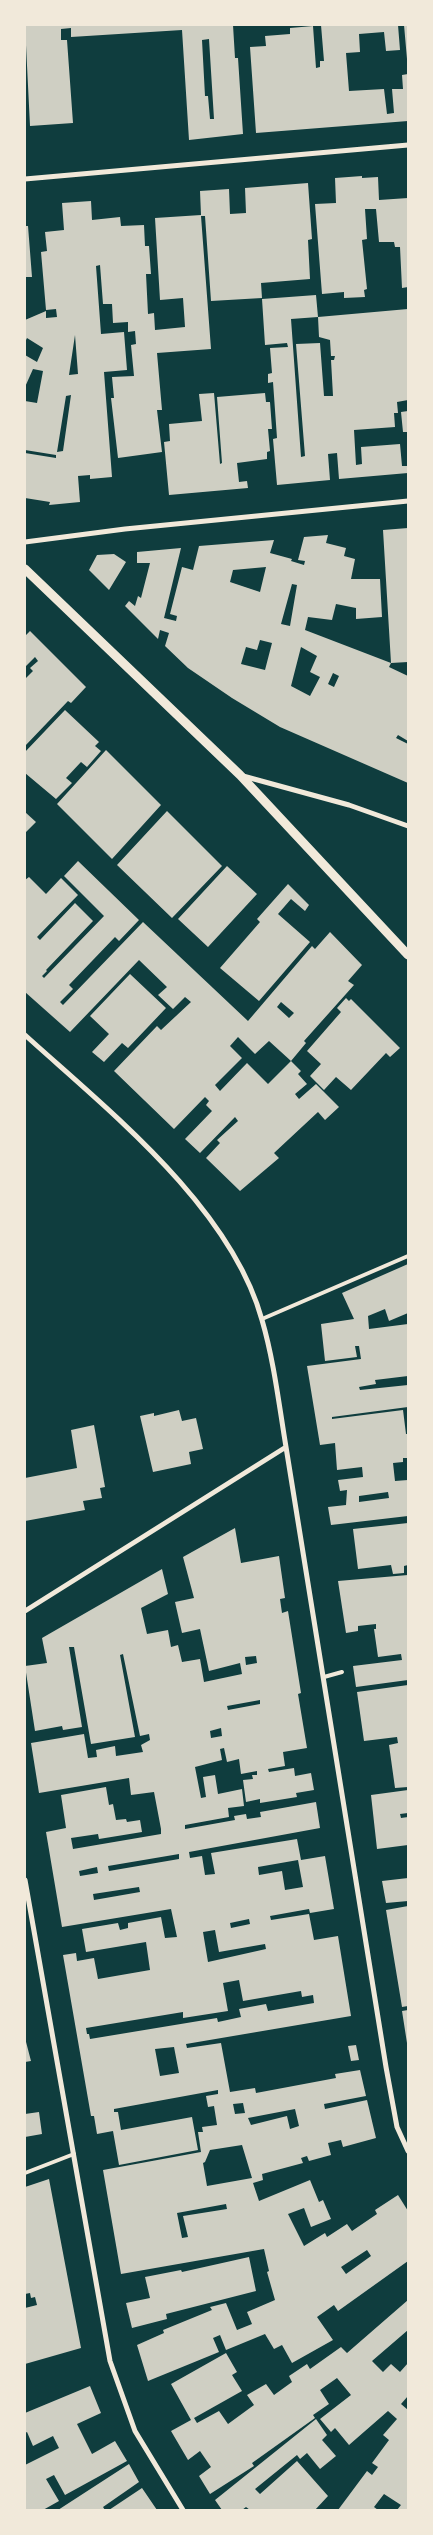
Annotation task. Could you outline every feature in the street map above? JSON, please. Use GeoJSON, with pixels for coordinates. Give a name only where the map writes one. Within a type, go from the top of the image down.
{"type":"FeatureCollection","features":[{"type":"Feature","properties":{"kind":"street"},"geometry":{"type":"LineString","coordinates":[[25,179],[408,145]]}},
{"type":"Feature","properties":{"kind":"street"},"geometry":{"type":"LineString","coordinates":[[25,542],[125,529],[408,501]]}},
{"type":"Feature","properties":{"kind":"street"},"geometry":{"type":"LineString","coordinates":[[25,569],[240,775],[408,955]]}},
{"type":"Feature","properties":{"kind":"street"},"geometry":{"type":"LineString","coordinates":[[240,775],[350,805],[408,826]]}},
{"type":"Feature","properties":{"kind":"street"},"geometry":{"type":"LineString","coordinates":[[25,1035],[117,1118],[187,1188],[216,1228],[245,1276],[262,1319],[286,1446],[386,2067],[397,2128],[408,2151]]}},
{"type":"Feature","properties":{"kind":"street"},"geometry":{"type":"LineString","coordinates":[[25,1611],[286,1446]]}},
{"type":"Feature","properties":{"kind":"street"},"geometry":{"type":"LineString","coordinates":[[25,1880],[74,2154],[90,2262],[110,2361],[135,2431],[183,2510]]}},
{"type":"Feature","properties":{"kind":"lane"},"geometry":{"type":"LineString","coordinates":[[262,1319],[408,1256]]}},
{"type":"Feature","properties":{"kind":"lane"},"geometry":{"type":"LineString","coordinates":[[324,1677],[342,1672]]}},
{"type":"Feature","properties":{"kind":"lane"},"geometry":{"type":"LineString","coordinates":[[25,2173],[74,2154]]}},
{"type":"Feature","properties":{"kind":"building"},"geometry":{"type":"Polygon","coordinates":[[[25,25],[233,25],[235,58],[238,58],[243,134],[189,140],[182,30],[71,37],[71,28],[61,29],[61,40],[67,40],[73,123],[30,126],[25,25]],[[209,39],[202,40],[205,96],[208,96],[210,119],[214,119],[209,39]]]}},
{"type":"Feature","properties":{"kind":"building"},"geometry":{"type":"Polygon","coordinates":[[[321,25],[398,25],[400,50],[386,51],[384,32],[359,34],[360,52],[346,53],[349,91],[384,89],[387,114],[394,113],[392,89],[403,89],[402,75],[408,74],[408,121],[256,133],[250,47],[266,46],[265,36],[290,34],[290,28],[313,26],[316,68],[320,67],[320,61],[324,61],[321,25]]]}},
{"type":"Feature","properties":{"kind":"building"},"geometry":{"type":"Polygon","coordinates":[[[404,25],[408,25],[408,59],[407,59],[404,25]]]}},
{"type":"Feature","properties":{"kind":"building"},"geometry":{"type":"Polygon","coordinates":[[[362,176],[362,178],[378,177],[379,200],[408,198],[408,287],[402,288],[400,247],[395,247],[394,242],[379,242],[376,209],[365,209],[367,239],[362,240],[367,289],[364,290],[365,297],[344,298],[344,292],[322,294],[315,204],[336,203],[335,178],[362,176]]]}},
{"type":"Feature","properties":{"kind":"building"},"geometry":{"type":"Polygon","coordinates":[[[308,183],[312,239],[308,240],[310,279],[261,283],[262,298],[211,301],[205,216],[201,216],[211,349],[157,353],[162,410],[157,410],[162,452],[118,458],[111,398],[114,398],[112,377],[134,376],[131,345],[136,344],[135,331],[128,332],[128,322],[113,323],[112,304],[103,304],[100,265],[96,266],[101,334],[124,332],[127,370],[104,372],[112,477],[90,479],[90,475],[78,476],[80,502],[49,505],[50,502],[25,498],[25,453],[56,458],[56,455],[25,450],[25,401],[37,403],[43,371],[33,369],[25,387],[25,355],[37,362],[43,348],[27,338],[25,342],[25,320],[46,311],[46,318],[57,317],[56,309],[46,310],[41,252],[47,251],[45,232],[64,230],[62,203],[91,201],[92,220],[120,217],[121,226],[144,225],[145,246],[149,246],[151,274],[146,274],[148,314],[154,313],[155,330],[185,327],[183,298],[160,300],[155,218],[201,215],[200,191],[229,189],[230,214],[246,213],[245,188],[308,183]],[[75,335],[69,375],[78,374],[75,335]],[[71,395],[66,396],[57,452],[63,451],[71,395]]]}},
{"type":"Feature","properties":{"kind":"building"},"geometry":{"type":"Polygon","coordinates":[[[25,226],[28,226],[32,277],[25,277],[25,226]]]}},
{"type":"Feature","properties":{"kind":"building"},"geometry":{"type":"Polygon","coordinates":[[[316,295],[318,317],[408,309],[408,400],[397,402],[398,413],[394,413],[395,427],[354,430],[356,465],[362,464],[361,447],[400,444],[402,466],[408,466],[408,473],[339,479],[337,453],[328,454],[330,480],[277,485],[273,439],[277,438],[273,382],[268,383],[268,374],[272,373],[270,348],[288,347],[287,343],[265,345],[262,299],[316,295]],[[318,317],[291,319],[301,457],[305,456],[296,344],[320,343],[324,396],[333,396],[331,360],[334,360],[335,356],[331,356],[330,340],[319,337],[318,317]]]}},
{"type":"Feature","properties":{"kind":"building"},"geometry":{"type":"Polygon","coordinates":[[[214,393],[220,464],[222,463],[217,397],[265,393],[266,402],[270,402],[272,429],[268,429],[270,451],[267,452],[267,459],[237,463],[239,482],[247,481],[248,488],[169,495],[164,442],[170,441],[169,424],[202,421],[199,394],[214,393]]]}},
{"type":"Feature","properties":{"kind":"building"},"geometry":{"type":"Polygon","coordinates":[[[408,411],[408,432],[403,432],[401,412],[408,411]]]}},
{"type":"Feature","properties":{"kind":"building"},"geometry":{"type":"Polygon","coordinates":[[[408,528],[408,662],[391,663],[383,530],[408,528]]]}},
{"type":"Feature","properties":{"kind":"building"},"geometry":{"type":"Polygon","coordinates":[[[328,535],[326,543],[346,548],[344,556],[355,559],[351,579],[380,579],[382,617],[356,619],[356,608],[336,604],[332,620],[308,617],[305,630],[391,663],[389,667],[408,676],[408,741],[398,735],[396,738],[408,744],[408,783],[280,727],[232,698],[188,668],[165,646],[169,633],[160,630],[158,639],[125,606],[129,601],[135,606],[138,596],[141,598],[150,563],[137,563],[137,552],[181,548],[164,618],[176,621],[177,616],[170,614],[182,567],[193,570],[199,546],[274,540],[270,553],[292,559],[291,561],[304,565],[305,561],[298,560],[304,537],[328,535]],[[266,567],[233,570],[230,582],[260,592],[266,567]],[[292,584],[281,624],[290,626],[297,585],[292,584]],[[260,640],[257,650],[246,647],[241,664],[265,670],[272,643],[260,640]],[[301,647],[291,686],[310,696],[320,677],[310,672],[317,656],[301,647]],[[333,673],[328,684],[334,687],[339,676],[333,673]]]}},
{"type":"Feature","properties":{"kind":"building"},"geometry":{"type":"Polygon","coordinates":[[[114,554],[126,562],[109,590],[89,570],[97,555],[114,554]]]}},
{"type":"Feature","properties":{"kind":"building"},"geometry":{"type":"Polygon","coordinates":[[[30,631],[86,687],[71,703],[68,701],[25,746],[25,679],[33,671],[30,668],[38,661],[35,657],[25,667],[25,636],[30,631]]]}},
{"type":"Feature","properties":{"kind":"building"},"geometry":{"type":"Polygon","coordinates":[[[65,710],[99,742],[95,746],[101,751],[87,767],[81,762],[66,778],[72,783],[56,799],[25,773],[25,752],[65,710]]]}},
{"type":"Feature","properties":{"kind":"building"},"geometry":{"type":"Polygon","coordinates":[[[106,750],[161,805],[112,859],[57,804],[106,750]]]}},
{"type":"Feature","properties":{"kind":"building"},"geometry":{"type":"Polygon","coordinates":[[[167,811],[222,866],[172,918],[117,865],[167,811]]]}},
{"type":"Feature","properties":{"kind":"building"},"geometry":{"type":"Polygon","coordinates":[[[25,812],[36,822],[25,833],[25,812]]]}},
{"type":"Feature","properties":{"kind":"building"},"geometry":{"type":"Polygon","coordinates":[[[78,861],[139,920],[119,941],[115,937],[69,985],[73,989],[60,1002],[63,1005],[143,922],[248,1021],[312,946],[315,949],[330,932],[362,965],[348,981],[354,985],[304,1041],[306,1043],[291,1061],[301,1071],[298,1074],[307,1084],[295,1094],[299,1099],[316,1084],[339,1107],[325,1120],[318,1112],[274,1153],[279,1158],[240,1191],[206,1158],[220,1143],[217,1140],[238,1121],[235,1117],[200,1153],[185,1139],[212,1111],[206,1105],[209,1101],[205,1097],[174,1129],[114,1071],[157,1026],[161,1030],[191,1002],[185,997],[173,1009],[158,995],[167,987],[139,960],[70,1032],[25,992],[25,880],[29,877],[46,894],[61,878],[78,895],[37,937],[40,940],[75,903],[93,921],[46,970],[42,976],[44,978],[104,916],[64,876],[78,861]],[[281,1002],[277,1007],[289,1018],[294,1013],[281,1002]],[[238,1037],[230,1046],[242,1058],[215,1085],[220,1091],[247,1063],[268,1084],[291,1061],[269,1041],[255,1054],[238,1037]]]}},
{"type":"Feature","properties":{"kind":"building"},"geometry":{"type":"Polygon","coordinates":[[[227,866],[257,894],[208,947],[178,919],[227,866]]]}},
{"type":"Feature","properties":{"kind":"building"},"geometry":{"type":"Polygon","coordinates":[[[288,884],[309,905],[305,911],[291,899],[278,914],[310,942],[259,1001],[220,968],[260,922],[257,919],[288,884]]]}},
{"type":"Feature","properties":{"kind":"building"},"geometry":{"type":"Polygon","coordinates":[[[130,974],[166,1008],[128,1048],[122,1043],[104,1062],[92,1052],[109,1034],[90,1016],[130,974]]]}},
{"type":"Feature","properties":{"kind":"building"},"geometry":{"type":"Polygon","coordinates":[[[346,998],[349,1001],[351,999],[400,1048],[390,1057],[386,1053],[351,1090],[336,1077],[324,1090],[310,1076],[321,1064],[307,1051],[341,1012],[337,1008],[346,998]]]}},
{"type":"Feature","properties":{"kind":"building"},"geometry":{"type":"Polygon","coordinates":[[[408,1264],[408,1313],[389,1321],[385,1309],[368,1316],[369,1329],[408,1324],[408,1376],[375,1380],[376,1384],[359,1387],[360,1390],[408,1385],[408,1407],[332,1417],[332,1419],[403,1410],[406,1434],[408,1434],[408,1458],[403,1458],[403,1462],[393,1463],[395,1481],[408,1480],[408,1516],[331,1525],[328,1507],[346,1505],[347,1490],[340,1491],[338,1480],[363,1477],[362,1467],[337,1470],[335,1443],[320,1445],[307,1366],[361,1359],[359,1346],[355,1346],[357,1357],[325,1361],[321,1324],[354,1319],[342,1293],[408,1264]],[[388,1492],[359,1496],[359,1502],[389,1498],[388,1492]]]}},
{"type":"Feature","properties":{"kind":"building"},"geometry":{"type":"Polygon","coordinates":[[[179,1410],[182,1421],[196,1418],[203,1449],[189,1452],[191,1464],[153,1472],[140,1416],[154,1413],[154,1416],[179,1410]]]}},
{"type":"Feature","properties":{"kind":"building"},"geometry":{"type":"Polygon","coordinates":[[[94,1425],[105,1487],[100,1488],[102,1498],[83,1501],[85,1510],[25,1521],[25,1478],[77,1468],[71,1430],[94,1425]]]}},
{"type":"Feature","properties":{"kind":"building"},"geometry":{"type":"Polygon","coordinates":[[[408,1523],[408,1565],[404,1566],[404,1573],[393,1574],[391,1565],[358,1569],[353,1529],[408,1523]]]}},
{"type":"Feature","properties":{"kind":"building"},"geometry":{"type":"Polygon","coordinates":[[[235,1528],[241,1563],[279,1556],[285,1598],[280,1599],[282,1613],[288,1611],[301,1693],[298,1694],[307,1748],[283,1752],[285,1766],[268,1769],[269,1772],[294,1768],[295,1776],[311,1773],[314,1790],[296,1793],[297,1797],[260,1803],[260,1799],[246,1802],[243,1780],[253,1779],[252,1775],[257,1775],[257,1771],[241,1774],[239,1759],[227,1762],[224,1748],[220,1749],[222,1760],[195,1767],[201,1798],[206,1797],[203,1777],[215,1775],[218,1794],[242,1789],[244,1806],[228,1808],[229,1817],[185,1825],[185,1829],[235,1820],[234,1816],[246,1814],[247,1819],[261,1817],[260,1812],[316,1802],[320,1828],[189,1852],[190,1858],[202,1856],[205,1875],[215,1874],[211,1853],[297,1839],[301,1860],[325,1856],[334,1909],[310,1913],[309,1909],[270,1916],[271,1920],[309,1914],[314,1940],[338,1936],[351,2016],[186,2044],[187,2048],[221,2043],[230,2092],[255,2088],[256,2093],[336,2078],[335,2074],[360,2070],[366,2096],[324,2104],[325,2109],[367,2100],[376,2138],[343,2147],[341,2140],[328,2143],[331,2155],[309,2161],[307,2156],[301,2158],[303,2163],[262,2174],[263,2180],[253,2183],[259,2201],[310,2180],[319,2202],[323,2200],[331,2219],[311,2227],[304,2208],[288,2214],[304,2246],[325,2233],[327,2237],[347,2224],[352,2231],[377,2214],[375,2210],[398,2195],[408,2211],[408,2261],[338,2311],[334,2305],[317,2317],[333,2340],[292,2363],[282,2345],[274,2349],[265,2334],[226,2350],[220,2335],[213,2338],[219,2352],[148,2381],[137,2345],[164,2333],[163,2330],[212,2310],[210,2307],[226,2303],[237,2330],[252,2324],[247,2312],[275,2300],[267,2272],[269,2271],[264,2249],[121,2274],[103,2170],[201,2152],[198,2132],[203,2132],[202,2127],[217,2125],[214,2106],[208,2107],[206,2096],[218,2094],[218,2090],[114,2109],[114,2112],[118,2112],[121,2130],[192,2117],[198,2150],[119,2165],[113,2131],[97,2134],[94,2116],[91,2116],[63,1955],[76,1953],[77,1961],[94,1958],[98,1979],[150,1970],[146,1942],[86,1952],[82,1929],[118,1923],[120,1930],[128,1928],[128,1923],[161,1917],[165,1938],[177,1937],[171,1909],[62,1927],[46,1832],[66,1828],[61,1795],[106,1787],[109,1805],[113,1804],[116,1820],[126,1819],[127,1822],[140,1820],[142,1832],[99,1839],[98,1834],[71,1838],[73,1849],[161,1834],[161,1829],[154,1792],[131,1795],[129,1778],[39,1793],[31,1743],[84,1734],[88,1758],[97,1757],[96,1750],[115,1746],[116,1756],[143,1752],[141,1745],[150,1740],[149,1734],[140,1736],[123,1654],[120,1655],[135,1737],[91,1744],[74,1647],[69,1647],[82,1727],[63,1730],[62,1726],[35,1731],[25,1666],[47,1663],[42,1638],[162,1569],[168,1594],[141,1608],[147,1634],[168,1630],[171,1647],[178,1645],[182,1662],[200,1659],[204,1682],[242,1674],[240,1663],[209,1671],[200,1629],[182,1633],[175,1602],[194,1598],[183,1557],[235,1528]],[[256,1656],[245,1657],[246,1665],[257,1663],[256,1656]],[[260,1700],[227,1706],[228,1710],[260,1704],[260,1700]],[[221,1728],[210,1731],[211,1738],[222,1736],[221,1728]],[[179,1854],[108,1866],[109,1871],[179,1859],[179,1854]],[[298,1860],[258,1867],[259,1875],[282,1871],[285,1890],[303,1887],[298,1860]],[[97,1867],[79,1871],[80,1876],[98,1873],[97,1867]],[[139,1887],[93,1894],[94,1900],[140,1892],[139,1887]],[[249,1919],[230,1923],[231,1928],[250,1924],[249,1919]],[[215,1930],[203,1932],[208,1962],[266,1949],[265,1944],[219,1952],[215,1930]],[[239,1980],[223,1983],[228,2011],[183,2018],[183,2012],[86,2028],[90,2039],[217,2018],[218,2022],[241,2017],[239,2009],[266,2004],[268,2011],[314,2003],[313,1995],[302,1997],[301,1991],[243,2001],[239,1980]],[[174,2047],[155,2049],[160,2076],[179,2073],[174,2047]],[[243,2103],[233,2104],[235,2114],[245,2113],[243,2103]],[[295,2109],[248,2118],[251,2125],[287,2116],[290,2129],[299,2126],[295,2109]],[[242,2145],[210,2150],[203,2163],[207,2186],[252,2178],[242,2145]],[[226,2204],[177,2213],[182,2238],[188,2237],[183,2216],[227,2209],[226,2204]],[[367,2250],[341,2267],[346,2274],[371,2256],[367,2250]]]}},
{"type":"Feature","properties":{"kind":"building"},"geometry":{"type":"Polygon","coordinates":[[[408,1575],[408,1680],[356,1687],[353,1666],[402,1660],[401,1654],[378,1657],[374,1629],[376,1629],[376,1624],[358,1626],[358,1631],[346,1633],[338,1581],[408,1575]]]}},
{"type":"Feature","properties":{"kind":"building"},"geometry":{"type":"Polygon","coordinates":[[[408,1685],[408,1787],[395,1788],[389,1745],[398,1743],[397,1737],[364,1741],[357,1692],[408,1685]]]}},
{"type":"Feature","properties":{"kind":"building"},"geometry":{"type":"Polygon","coordinates":[[[408,1790],[408,1813],[400,1814],[401,1818],[408,1817],[408,1845],[377,1849],[371,1795],[408,1790]]]}},
{"type":"Feature","properties":{"kind":"building"},"geometry":{"type":"Polygon","coordinates":[[[408,1878],[408,1901],[386,1903],[382,1881],[408,1878]]]}},
{"type":"Feature","properties":{"kind":"building"},"geometry":{"type":"Polygon","coordinates":[[[408,1906],[408,2006],[402,2007],[386,1910],[408,1906]]]}},
{"type":"Feature","properties":{"kind":"building"},"geometry":{"type":"Polygon","coordinates":[[[408,2010],[408,2043],[407,2043],[402,2011],[408,2010]]]}},
{"type":"Feature","properties":{"kind":"building"},"geometry":{"type":"Polygon","coordinates":[[[25,2038],[31,2061],[25,2062],[25,2038]]]}},
{"type":"Feature","properties":{"kind":"building"},"geometry":{"type":"Polygon","coordinates":[[[356,2045],[359,2060],[351,2061],[348,2046],[356,2045]]]}},
{"type":"Feature","properties":{"kind":"building"},"geometry":{"type":"Polygon","coordinates":[[[39,2112],[42,2134],[25,2137],[25,2114],[39,2112]]]}},
{"type":"Feature","properties":{"kind":"building"},"geometry":{"type":"Polygon","coordinates":[[[49,2179],[81,2348],[25,2364],[25,2308],[37,2305],[35,2297],[31,2298],[30,2293],[25,2294],[25,2187],[49,2179]]]}},
{"type":"Feature","properties":{"kind":"building"},"geometry":{"type":"Polygon","coordinates":[[[249,2257],[256,2291],[166,2314],[167,2319],[132,2328],[126,2303],[150,2298],[145,2277],[181,2270],[182,2272],[249,2257]]]}},
{"type":"Feature","properties":{"kind":"building"},"geometry":{"type":"Polygon","coordinates":[[[408,2300],[408,2330],[372,2361],[383,2372],[391,2364],[400,2372],[408,2363],[408,2396],[401,2404],[408,2410],[408,2510],[397,2510],[401,2505],[384,2494],[374,2507],[378,2510],[338,2510],[367,2471],[372,2475],[378,2467],[372,2463],[389,2440],[383,2435],[397,2419],[388,2411],[349,2445],[335,2428],[331,2432],[320,2419],[351,2395],[337,2378],[320,2390],[329,2404],[313,2415],[315,2418],[252,2463],[254,2466],[210,2494],[199,2476],[211,2467],[200,2451],[188,2460],[171,2431],[191,2420],[171,2384],[226,2353],[237,2372],[232,2375],[242,2391],[194,2418],[197,2423],[219,2411],[228,2424],[254,2405],[247,2395],[266,2384],[274,2395],[292,2382],[289,2376],[307,2364],[310,2369],[341,2347],[347,2353],[408,2300]]]}},
{"type":"Feature","properties":{"kind":"building"},"geometry":{"type":"Polygon","coordinates":[[[90,2386],[101,2413],[77,2424],[92,2454],[115,2441],[127,2461],[65,2495],[54,2475],[46,2479],[59,2501],[43,2510],[25,2510],[25,2465],[59,2448],[53,2436],[33,2446],[27,2432],[25,2433],[25,2413],[90,2386]]]}},
{"type":"Feature","properties":{"kind":"building"},"geometry":{"type":"Polygon","coordinates":[[[316,2419],[327,2435],[322,2440],[336,2456],[320,2469],[307,2453],[300,2459],[297,2455],[255,2489],[260,2494],[297,2461],[328,2496],[315,2510],[250,2510],[246,2507],[242,2510],[222,2510],[215,2500],[316,2419]]]}},
{"type":"Feature","properties":{"kind":"building"},"geometry":{"type":"Polygon","coordinates":[[[129,2464],[139,2482],[103,2507],[105,2510],[58,2510],[129,2464]]]}},
{"type":"Feature","properties":{"kind":"building"},"geometry":{"type":"Polygon","coordinates":[[[142,2488],[157,2510],[109,2510],[142,2488]]]}}]}
